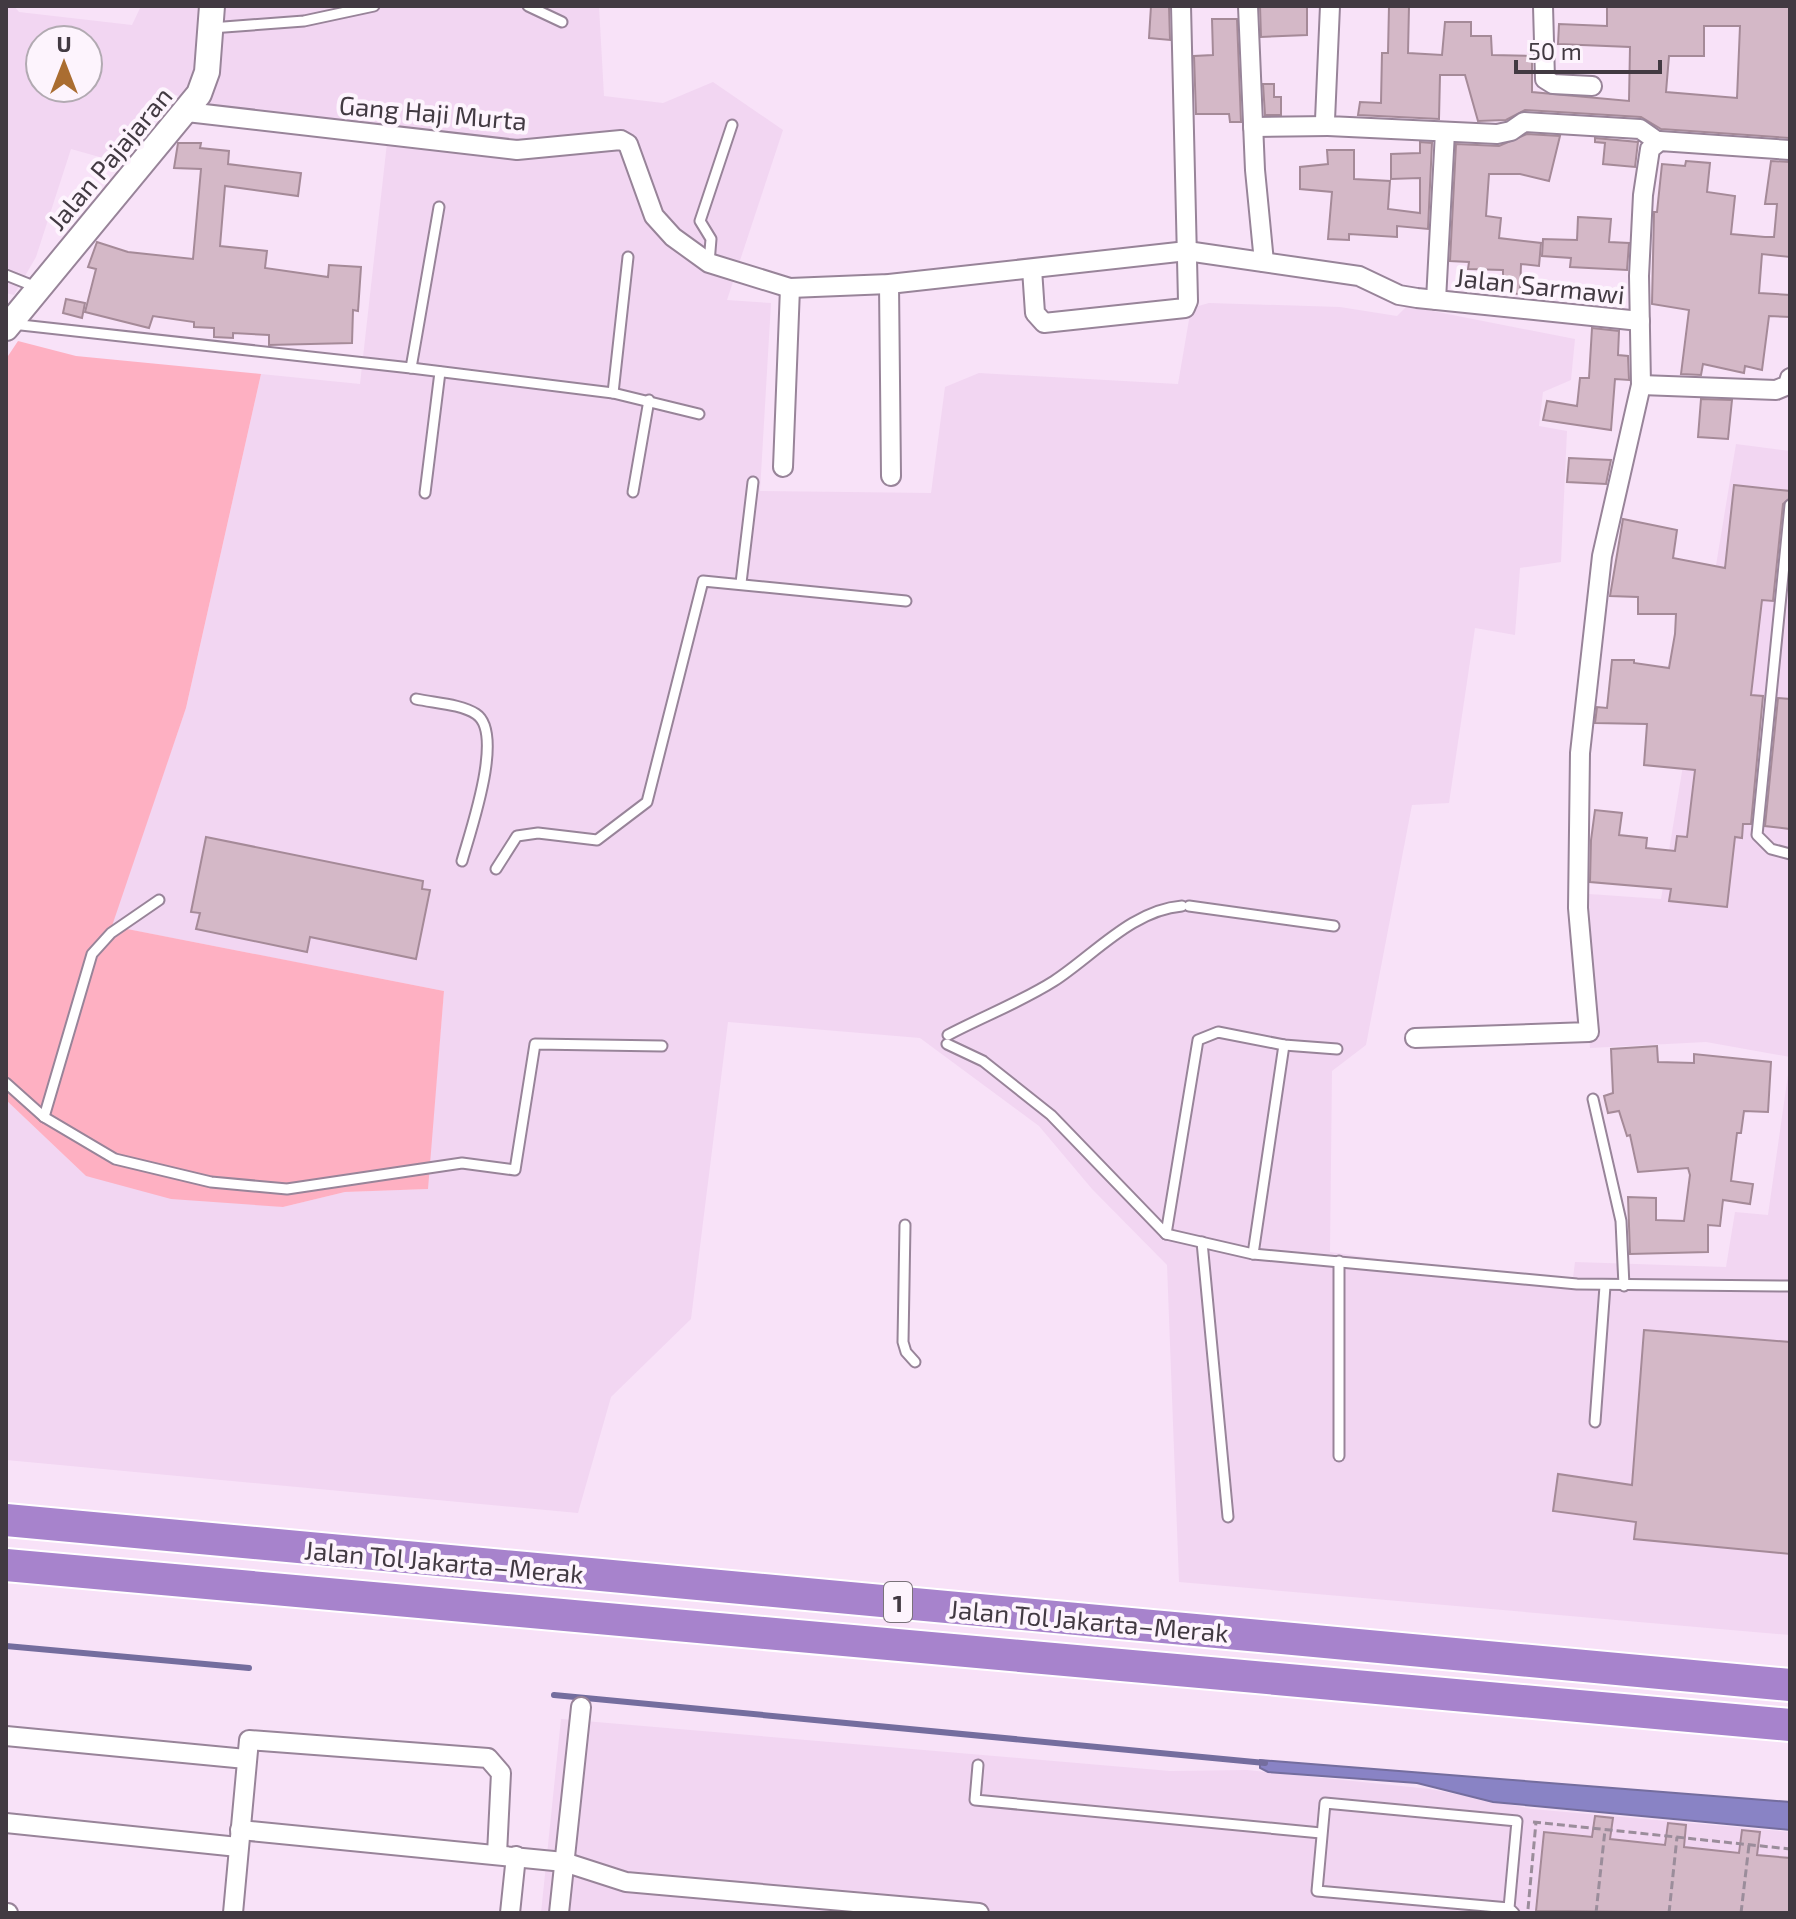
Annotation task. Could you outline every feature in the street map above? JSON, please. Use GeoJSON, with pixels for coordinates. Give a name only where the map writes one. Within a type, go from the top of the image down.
{"type":"FeatureCollection","features":[{"type":"Feature","properties":{"kind":"highway","name":"Jalan Tol Jakarta–Merak"},"geometry":{"type":"LineString","coordinates":[[6,1520],[1790,1685]]}},
{"type":"Feature","properties":{"kind":"highway","name":"Jalan Tol Jakarta–Merak"},"geometry":{"type":"LineString","coordinates":[[6,1565],[1790,1725]]}},
{"type":"Feature","properties":{"kind":"main road","name":"Jalan Pajajaran"},"geometry":{"type":"LineString","coordinates":[[7,326],[187,112],[207,72],[212,17]]}},
{"type":"Feature","properties":{"kind":"street"},"geometry":{"type":"LineString","coordinates":[[1032,269],[1035,313],[1044,323],[1185,308],[1188,301],[1181,6]]}},
{"type":"Feature","properties":{"kind":"street"},"geometry":{"type":"LineString","coordinates":[[1248,6],[1253,127],[1264,262]]}},
{"type":"Feature","properties":{"kind":"street"},"geometry":{"type":"LineString","coordinates":[[1328,126],[1325,120],[1330,6]]}},
{"type":"Feature","properties":{"kind":"street"},"geometry":{"type":"LineString","coordinates":[[1543,6],[1545,79],[1553,84],[1592,86]]}},
{"type":"Feature","properties":{"kind":"street","name":"Gang Haji Murta"},"geometry":{"type":"LineString","coordinates":[[187,112],[517,150],[621,140],[628,144],[654,216],[673,237],[709,263],[790,288],[889,284],[1187,251],[1264,262]]}},
{"type":"Feature","properties":{"kind":"street"},"geometry":{"type":"LineString","coordinates":[[1253,127],[1328,126],[1497,134],[1511,131],[1524,122],[1640,129],[1657,141],[1790,150]]}},
{"type":"Feature","properties":{"kind":"street"},"geometry":{"type":"LineString","coordinates":[[1436,300],[1445,132]]}},
{"type":"Feature","properties":{"kind":"street"},"geometry":{"type":"LineString","coordinates":[[1415,1038],[1589,1032],[1578,908],[1580,753],[1602,556],[1641,385],[1643,195],[1650,149],[1657,141]]}},
{"type":"Feature","properties":{"kind":"street","name":"Jalan Sarmawi"},"geometry":{"type":"LineString","coordinates":[[1264,262],[1359,276],[1399,295],[1640,321]]}},
{"type":"Feature","properties":{"kind":"street"},"geometry":{"type":"LineString","coordinates":[[889,284],[891,476]]}},
{"type":"Feature","properties":{"kind":"street"},"geometry":{"type":"LineString","coordinates":[[783,467],[790,288]]}},
{"type":"Feature","properties":{"kind":"street"},"geometry":{"type":"LineString","coordinates":[[1641,385],[1776,390],[1788,385],[1790,378]]}},
{"type":"Feature","properties":{"kind":"street"},"geometry":{"type":"LineString","coordinates":[[559,1913],[581,1707]]}},
{"type":"Feature","properties":{"kind":"street"},"geometry":{"type":"LineString","coordinates":[[6,1736],[246,1759]]}},
{"type":"Feature","properties":{"kind":"street"},"geometry":{"type":"LineString","coordinates":[[233,1913],[249,1740],[488,1758],[501,1773],[497,1854]]}},
{"type":"Feature","properties":{"kind":"street"},"geometry":{"type":"LineString","coordinates":[[6,1823],[497,1854],[564,1862],[626,1882],[904,1910],[979,1913]]}},
{"type":"Feature","properties":{"kind":"street"},"geometry":{"type":"LineString","coordinates":[[510,1913],[516,1856]]}},
{"type":"Feature","properties":{"kind":"lane"},"geometry":{"type":"LineString","coordinates":[[212,17],[304,21],[374,6]]}},
{"type":"Feature","properties":{"kind":"lane"},"geometry":{"type":"LineString","coordinates":[[528,6],[562,22]]}},
{"type":"Feature","properties":{"kind":"lane"},"geometry":{"type":"LineString","coordinates":[[709,263],[711,239],[700,221],[732,125]]}},
{"type":"Feature","properties":{"kind":"lane"},"geometry":{"type":"LineString","coordinates":[[411,368],[439,207]]}},
{"type":"Feature","properties":{"kind":"lane"},"geometry":{"type":"LineString","coordinates":[[613,393],[628,257]]}},
{"type":"Feature","properties":{"kind":"lane"},"geometry":{"type":"LineString","coordinates":[[6,275],[37,287]]}},
{"type":"Feature","properties":{"kind":"lane"},"geometry":{"type":"LineString","coordinates":[[7,326],[411,368],[613,393],[699,414]]}},
{"type":"Feature","properties":{"kind":"lane"},"geometry":{"type":"LineString","coordinates":[[425,493],[440,372]]}},
{"type":"Feature","properties":{"kind":"lane"},"geometry":{"type":"LineString","coordinates":[[633,492],[649,400]]}},
{"type":"Feature","properties":{"kind":"lane"},"geometry":{"type":"LineString","coordinates":[[741,583],[753,482]]}},
{"type":"Feature","properties":{"kind":"lane"},"geometry":{"type":"LineString","coordinates":[[1790,505],[1757,835],[1771,849],[1790,854]]}},
{"type":"Feature","properties":{"kind":"lane"},"geometry":{"type":"LineString","coordinates":[[496,869],[517,836],[538,833],[597,840],[643,807],[699,586],[709,579],[906,601]]}},
{"type":"Feature","properties":{"kind":"lane"},"geometry":{"type":"LineString","coordinates":[[416,699],[473,712],[482,719],[487,732],[482,783],[462,861]]}},
{"type":"Feature","properties":{"kind":"lane"},"geometry":{"type":"LineString","coordinates":[[44,1117],[92,954],[111,933],[159,900]]}},
{"type":"Feature","properties":{"kind":"lane"},"geometry":{"type":"LineString","coordinates":[[1334,926],[1185,906],[1167,907],[1139,919],[1052,982],[947,1039],[983,1061],[1051,1115],[1079,1148],[1166,1234],[1253,1254],[1605,1286],[1790,1286]]}},
{"type":"Feature","properties":{"kind":"lane"},"geometry":{"type":"LineString","coordinates":[[1166,1234],[1198,1040],[1205,1034],[1218,1032],[1284,1045],[1337,1049]]}},
{"type":"Feature","properties":{"kind":"lane"},"geometry":{"type":"LineString","coordinates":[[6,1083],[44,1117],[115,1159],[211,1182],[287,1189],[462,1163],[515,1170],[531,1050],[535,1044],[662,1046]]}},
{"type":"Feature","properties":{"kind":"lane"},"geometry":{"type":"LineString","coordinates":[[1253,1254],[1284,1045]]}},
{"type":"Feature","properties":{"kind":"lane"},"geometry":{"type":"LineString","coordinates":[[1593,1099],[1621,1221],[1624,1286]]}},
{"type":"Feature","properties":{"kind":"lane"},"geometry":{"type":"LineString","coordinates":[[905,1225],[903,1342],[906,1352],[915,1362]]}},
{"type":"Feature","properties":{"kind":"lane"},"geometry":{"type":"LineString","coordinates":[[1202,1242],[1228,1517]]}},
{"type":"Feature","properties":{"kind":"lane"},"geometry":{"type":"LineString","coordinates":[[1339,1261],[1339,1456]]}},
{"type":"Feature","properties":{"kind":"lane"},"geometry":{"type":"LineString","coordinates":[[1595,1422],[1605,1286]]}},
{"type":"Feature","properties":{"kind":"lane"},"geometry":{"type":"LineString","coordinates":[[978,1765],[975,1800],[1321,1833]]}},
{"type":"Feature","properties":{"kind":"lane"},"geometry":{"type":"LineString","coordinates":[[1325,1803],[1517,1821],[1512,1910],[1442,1908],[1317,1891],[1321,1833],[1325,1803]]}},
{"type":"Feature","properties":{"kind":"path"},"geometry":{"type":"LineString","coordinates":[[1517,1821],[1790,1849]]}},
{"type":"Feature","properties":{"kind":"path"},"geometry":{"type":"LineString","coordinates":[[1528,1913],[1536,1822]]}},
{"type":"Feature","properties":{"kind":"path"},"geometry":{"type":"LineString","coordinates":[[1596,1913],[1605,1830]]}},
{"type":"Feature","properties":{"kind":"path"},"geometry":{"type":"LineString","coordinates":[[1669,1913],[1677,1837]]}},
{"type":"Feature","properties":{"kind":"path"},"geometry":{"type":"LineString","coordinates":[[1741,1913],[1749,1845]]}},
{"type":"Feature","properties":{"kind":"shaded area"},"geometry":{"type":"Polygon","coordinates":[[[6,6],[14,6],[19,12],[132,25],[141,6],[599,6],[604,96],[663,103],[713,82],[783,130],[727,300],[771,303],[760,491],[931,493],[945,387],[979,373],[1178,384],[1191,308],[1209,303],[1340,307],[1397,316],[1407,306],[1575,339],[1571,380],[1543,392],[1539,426],[1567,431],[1561,562],[1520,568],[1515,635],[1475,628],[1449,803],[1412,805],[1366,1045],[1332,1071],[1330,1252],[1572,1286],[1575,1262],[1726,1267],[1735,1212],[1768,1215],[1790,1061],[1790,1635],[1179,1582],[1167,1265],[1092,1189],[1039,1126],[920,1038],[728,1022],[691,1319],[611,1397],[578,1513],[6,1460],[6,1100],[86,1176],[283,1207],[345,1192],[427,1189],[444,991],[111,926],[186,708],[261,374],[360,384],[388,134],[271,128],[176,95],[121,163],[71,149],[36,257],[14,295],[6,293],[6,6]]]}},
{"type":"Feature","properties":{"kind":"shaded area"},"geometry":{"type":"Polygon","coordinates":[[[18,341],[76,356],[261,374],[186,708],[112,926],[444,991],[428,1189],[345,1192],[283,1207],[171,1199],[86,1176],[6,1100],[6,359],[18,341]]]}},
{"type":"Feature","properties":{"kind":"shaded area"},"geometry":{"type":"Polygon","coordinates":[[[1736,444],[1790,451],[1790,1057],[1706,1042],[1590,1048],[1575,893],[1661,899],[1736,444]]]}},
{"type":"Feature","properties":{"kind":"shaded area"},"geometry":{"type":"Polygon","coordinates":[[[561,1719],[1170,1771],[1247,1770],[1430,1789],[1532,1809],[1790,1832],[1790,1913],[541,1913],[561,1719]]]}},
{"type":"Feature","properties":{"kind":"shaded area"},"geometry":{"type":"Polygon","coordinates":[[[1260,1760],[1790,1802],[1790,1830],[1493,1802],[1417,1783],[1268,1772],[1260,1768],[1260,1760]]]}},
{"type":"Feature","properties":{"kind":"building"},"geometry":{"type":"Polygon","coordinates":[[[1151,6],[1169,6],[1170,40],[1149,38],[1151,6]]]}},
{"type":"Feature","properties":{"kind":"building"},"geometry":{"type":"Polygon","coordinates":[[[1260,6],[1307,6],[1307,35],[1261,37],[1260,6]]]}},
{"type":"Feature","properties":{"kind":"building"},"geometry":{"type":"Polygon","coordinates":[[[1389,6],[1409,6],[1408,53],[1442,55],[1445,22],[1471,22],[1471,36],[1491,36],[1492,55],[1532,56],[1532,92],[1629,101],[1630,47],[1558,44],[1559,24],[1607,26],[1607,7],[1790,6],[1789,138],[1661,129],[1641,117],[1525,110],[1506,120],[1478,121],[1465,75],[1440,75],[1439,119],[1358,115],[1360,102],[1381,103],[1382,53],[1388,53],[1389,6]],[[1704,26],[1704,56],[1669,56],[1666,92],[1737,98],[1740,26],[1704,26]]]}},
{"type":"Feature","properties":{"kind":"building"},"geometry":{"type":"Polygon","coordinates":[[[1212,19],[1237,19],[1241,122],[1230,122],[1229,114],[1196,114],[1194,56],[1213,55],[1212,19]]]}},
{"type":"Feature","properties":{"kind":"building"},"geometry":{"type":"Polygon","coordinates":[[[1263,84],[1274,84],[1274,97],[1281,97],[1281,115],[1265,115],[1263,84]]]}},
{"type":"Feature","properties":{"kind":"building"},"geometry":{"type":"Polygon","coordinates":[[[1527,134],[1560,136],[1549,181],[1520,174],[1489,174],[1486,216],[1501,218],[1499,238],[1541,243],[1539,266],[1521,264],[1520,294],[1503,293],[1503,270],[1468,269],[1469,262],[1450,261],[1456,144],[1499,146],[1527,134]]]}},
{"type":"Feature","properties":{"kind":"building"},"geometry":{"type":"Polygon","coordinates":[[[1595,138],[1638,142],[1635,167],[1603,164],[1605,143],[1595,142],[1595,138]]]}},
{"type":"Feature","properties":{"kind":"building"},"geometry":{"type":"Polygon","coordinates":[[[1420,142],[1432,143],[1428,229],[1397,226],[1397,237],[1349,234],[1349,240],[1328,239],[1332,192],[1300,189],[1300,167],[1328,164],[1327,150],[1354,150],[1354,179],[1390,181],[1388,209],[1420,213],[1420,178],[1391,179],[1391,154],[1420,153],[1420,142]]]}},
{"type":"Feature","properties":{"kind":"building"},"geometry":{"type":"Polygon","coordinates":[[[178,143],[201,143],[200,148],[229,151],[228,164],[301,173],[298,196],[225,186],[220,246],[267,251],[265,268],[328,277],[329,265],[361,267],[358,311],[353,310],[352,343],[269,345],[269,335],[233,333],[233,338],[214,337],[214,328],[194,327],[194,322],[153,316],[149,328],[85,312],[96,269],[88,267],[97,242],[128,252],[193,259],[201,169],[174,168],[178,143]]]}},
{"type":"Feature","properties":{"kind":"building"},"geometry":{"type":"Polygon","coordinates":[[[1686,161],[1710,163],[1707,192],[1735,196],[1731,234],[1765,237],[1774,237],[1777,204],[1765,204],[1771,161],[1790,162],[1790,257],[1762,254],[1759,293],[1790,295],[1790,317],[1769,316],[1762,370],[1745,366],[1744,373],[1703,364],[1701,375],[1681,374],[1689,310],[1652,304],[1654,212],[1657,212],[1662,164],[1685,166],[1686,161]]]}},
{"type":"Feature","properties":{"kind":"building"},"geometry":{"type":"Polygon","coordinates":[[[1578,217],[1611,219],[1609,242],[1629,243],[1627,270],[1570,267],[1571,258],[1542,256],[1543,239],[1577,240],[1578,217]]]}},
{"type":"Feature","properties":{"kind":"building"},"geometry":{"type":"Polygon","coordinates":[[[66,299],[85,303],[82,318],[63,313],[66,299]]]}},
{"type":"Feature","properties":{"kind":"building"},"geometry":{"type":"Polygon","coordinates":[[[1592,328],[1619,331],[1618,355],[1628,356],[1629,380],[1615,379],[1611,430],[1543,420],[1547,401],[1577,406],[1580,378],[1589,378],[1592,328]]]}},
{"type":"Feature","properties":{"kind":"building"},"geometry":{"type":"Polygon","coordinates":[[[1701,399],[1732,400],[1728,439],[1698,437],[1701,399]]]}},
{"type":"Feature","properties":{"kind":"building"},"geometry":{"type":"Polygon","coordinates":[[[1569,458],[1611,460],[1606,484],[1567,482],[1569,458]]]}},
{"type":"Feature","properties":{"kind":"building"},"geometry":{"type":"Polygon","coordinates":[[[1734,485],[1790,491],[1790,498],[1783,504],[1773,601],[1762,600],[1751,695],[1763,696],[1751,824],[1743,824],[1742,838],[1735,837],[1727,907],[1669,901],[1671,889],[1590,882],[1595,810],[1622,813],[1619,835],[1647,838],[1646,848],[1675,851],[1677,836],[1687,837],[1695,770],[1644,765],[1647,724],[1595,723],[1597,707],[1607,708],[1612,660],[1634,660],[1634,663],[1669,668],[1675,634],[1676,614],[1638,614],[1638,597],[1610,596],[1623,519],[1677,530],[1673,558],[1725,568],[1734,485]]]}},
{"type":"Feature","properties":{"kind":"building"},"geometry":{"type":"Polygon","coordinates":[[[1778,698],[1790,699],[1790,829],[1765,826],[1778,698]]]}},
{"type":"Feature","properties":{"kind":"building"},"geometry":{"type":"Polygon","coordinates":[[[206,837],[423,881],[422,889],[430,890],[416,959],[310,937],[307,952],[196,929],[200,913],[191,912],[206,837]]]}},
{"type":"Feature","properties":{"kind":"building"},"geometry":{"type":"Polygon","coordinates":[[[1657,1046],[1658,1062],[1694,1063],[1694,1054],[1771,1062],[1768,1112],[1744,1111],[1741,1133],[1737,1133],[1731,1181],[1753,1184],[1750,1204],[1723,1200],[1720,1226],[1708,1225],[1708,1252],[1630,1254],[1628,1197],[1656,1198],[1656,1220],[1684,1221],[1690,1175],[1688,1168],[1638,1172],[1630,1135],[1627,1136],[1619,1111],[1608,1113],[1604,1096],[1613,1093],[1611,1049],[1657,1046]]]}},
{"type":"Feature","properties":{"kind":"building"},"geometry":{"type":"Polygon","coordinates":[[[1644,1330],[1790,1342],[1790,1554],[1634,1539],[1636,1522],[1553,1511],[1558,1474],[1632,1485],[1644,1330]]]}},
{"type":"Feature","properties":{"kind":"building"},"geometry":{"type":"Polygon","coordinates":[[[1595,1816],[1613,1818],[1610,1839],[1665,1845],[1668,1823],[1686,1825],[1684,1847],[1739,1853],[1742,1830],[1760,1832],[1757,1855],[1790,1858],[1790,1913],[1536,1911],[1544,1832],[1592,1837],[1595,1816]]]}},
{"type":"Feature","properties":{"kind":"waterway"},"geometry":{"type":"LineString","coordinates":[[6,1646],[249,1668]]}},
{"type":"Feature","properties":{"kind":"waterway"},"geometry":{"type":"LineString","coordinates":[[554,1695],[1265,1763]]}}]}
